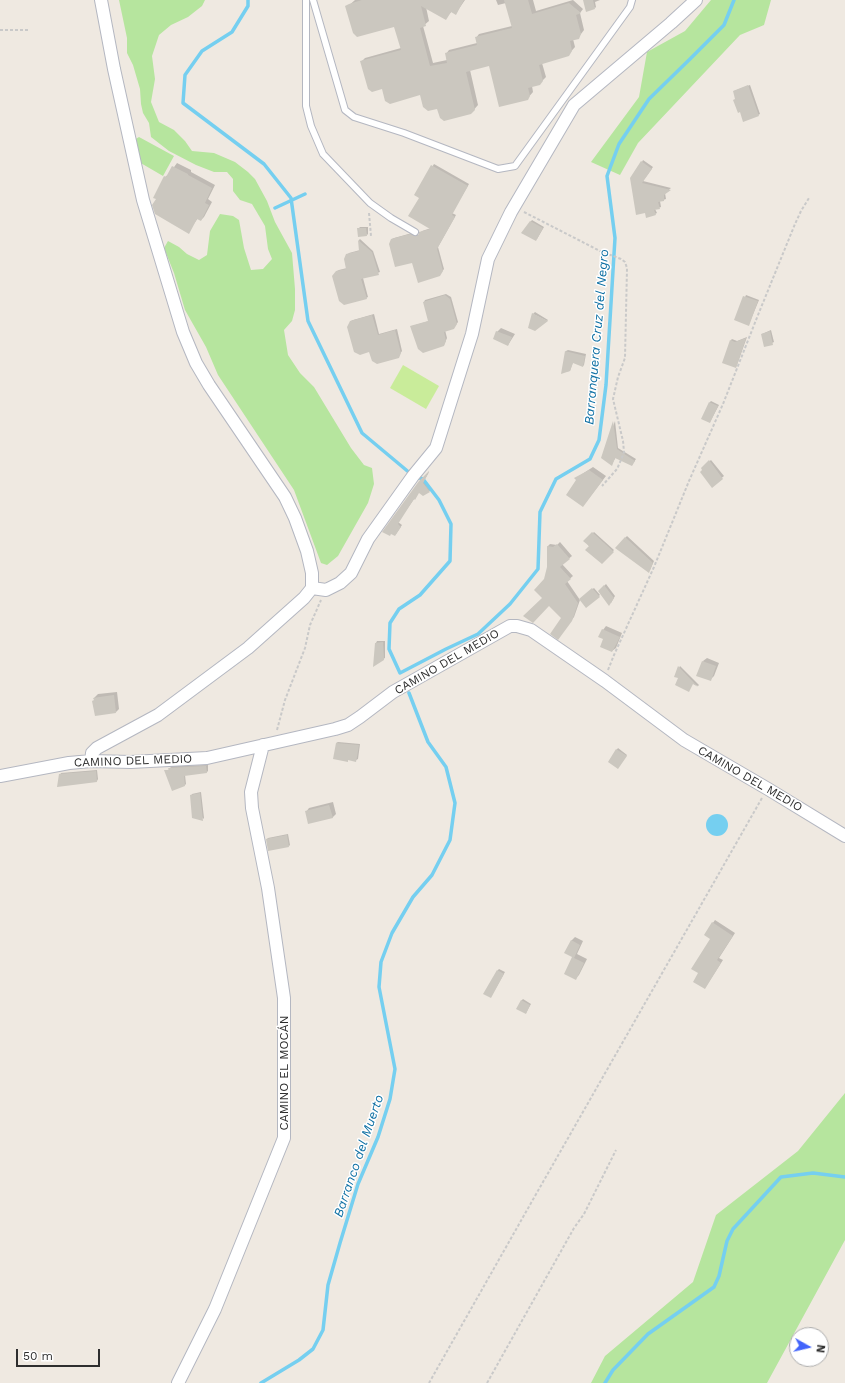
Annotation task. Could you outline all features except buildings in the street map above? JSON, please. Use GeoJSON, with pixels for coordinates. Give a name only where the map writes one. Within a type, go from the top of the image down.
{"type":"FeatureCollection","features":[{"type":"Feature","properties":{"kind":"street"},"geometry":{"type":"LineString","coordinates":[[91,761],[92,753],[97,748],[158,715],[248,648],[304,598],[312,588],[312,573],[307,551],[295,518],[285,497],[196,364],[183,332],[143,200],[114,69],[101,0]]}},
{"type":"Feature","properties":{"kind":"street"},"geometry":{"type":"LineString","coordinates":[[312,588],[326,590],[340,583],[351,573],[368,539],[413,476],[436,448],[472,334],[488,259],[515,206],[574,105],[671,24],[696,0]]}},
{"type":"Feature","properties":{"kind":"street","name":"CAMINO DEL MEDIO"},"geometry":{"type":"LineString","coordinates":[[0,776],[69,763],[91,761],[131,762],[207,758],[335,729],[348,725],[393,692],[510,626],[523,627],[531,630],[605,681],[684,740],[845,836]]}},
{"type":"Feature","properties":{"kind":"street","name":"CAMINO EL MOCÁN"},"geometry":{"type":"LineString","coordinates":[[178,1383],[215,1309],[284,1138],[284,998],[268,888],[252,808],[251,792],[268,744]]}},
{"type":"Feature","properties":{"kind":"lane"},"geometry":{"type":"LineString","coordinates":[[306,0],[306,106],[311,126],[323,154],[370,203],[391,218],[415,232]]}},
{"type":"Feature","properties":{"kind":"lane"},"geometry":{"type":"LineString","coordinates":[[313,0],[345,110],[354,117],[404,133],[498,169],[515,166],[630,7],[632,0]]}},
{"type":"Feature","properties":{"kind":"path"},"geometry":{"type":"LineString","coordinates":[[0,30],[28,30]]}},
{"type":"Feature","properties":{"kind":"path"},"geometry":{"type":"LineString","coordinates":[[605,681],[614,655],[654,567],[689,481],[723,404],[795,224],[809,198]]}},
{"type":"Feature","properties":{"kind":"path"},"geometry":{"type":"LineString","coordinates":[[370,203],[368,206],[371,236]]}},
{"type":"Feature","properties":{"kind":"path"},"geometry":{"type":"LineString","coordinates":[[515,206],[600,251],[621,259],[625,262],[627,268],[625,358],[618,377],[613,399],[623,441],[624,452],[617,469],[602,486]]}},
{"type":"Feature","properties":{"kind":"path"},"geometry":{"type":"LineString","coordinates":[[268,744],[305,648],[310,625],[326,590]]}},
{"type":"Feature","properties":{"kind":"path"},"geometry":{"type":"LineString","coordinates":[[430,1383],[531,1203],[768,789]]}},
{"type":"Feature","properties":{"kind":"path"},"geometry":{"type":"LineString","coordinates":[[487,1383],[574,1228],[584,1214],[616,1150]]}},
{"type":"Feature","properties":{"kind":"green space"},"geometry":{"type":"Polygon","coordinates":[[[119,0],[205,0],[202,6],[188,17],[171,25],[159,35],[152,56],[155,79],[151,102],[159,122],[174,130],[192,151],[214,153],[235,162],[255,179],[267,201],[275,222],[292,253],[295,310],[292,321],[284,330],[288,355],[300,373],[314,387],[351,448],[364,465],[372,468],[374,484],[368,503],[338,556],[327,565],[321,563],[294,490],[218,375],[206,347],[185,310],[174,273],[164,248],[168,241],[199,260],[207,255],[210,231],[220,214],[233,216],[239,220],[244,248],[251,270],[263,269],[272,259],[268,249],[265,226],[252,204],[240,200],[233,191],[233,179],[227,172],[214,172],[196,165],[169,151],[151,137],[149,123],[143,113],[140,89],[133,65],[127,53],[127,38],[119,0]]]}},
{"type":"Feature","properties":{"kind":"green space"},"geometry":{"type":"Polygon","coordinates":[[[711,0],[771,0],[764,25],[740,35],[638,143],[620,175],[591,162],[639,97],[647,52],[685,31],[711,0]]]}},
{"type":"Feature","properties":{"kind":"green space"},"geometry":{"type":"Polygon","coordinates":[[[139,137],[174,156],[163,176],[139,162],[134,140],[139,137]]]}},
{"type":"Feature","properties":{"kind":"green space"},"geometry":{"type":"Polygon","coordinates":[[[403,365],[439,386],[426,409],[390,388],[403,365]]]}},
{"type":"Feature","properties":{"kind":"green space"},"geometry":{"type":"Polygon","coordinates":[[[845,1093],[845,1240],[798,1327],[789,1327],[789,1343],[767,1383],[591,1383],[605,1356],[693,1282],[716,1215],[798,1151],[845,1093]]]}},
{"type":"Feature","properties":{"kind":"water"},"geometry":{"type":"Polygon","coordinates":[[[717,814],[725,817],[728,825],[725,833],[717,836],[709,833],[706,825],[709,817],[717,814]]]}},
{"type":"Feature","properties":{"kind":"waterway","name":"Barranco del Muerto"},"geometry":{"type":"LineString","coordinates":[[248,0],[248,6],[232,32],[202,51],[185,75],[183,103],[264,164],[291,198],[308,321],[362,433],[411,474]]}},
{"type":"Feature","properties":{"kind":"waterway","name":"Barranquera Cruz del Negro"},"geometry":{"type":"LineString","coordinates":[[417,477],[423,479],[439,500],[451,524],[450,561],[420,595],[399,609],[390,623],[389,649],[400,673],[478,634],[510,604],[538,569],[540,512],[556,479],[590,459],[599,440],[606,385],[615,238],[607,176],[619,144],[649,99],[724,25],[734,0]]}},
{"type":"Feature","properties":{"kind":"waterway","name":"Barranco del Muerto"},"geometry":{"type":"LineString","coordinates":[[275,208],[305,194]]}},
{"type":"Feature","properties":{"kind":"waterway","name":"Barranco del Muerto"},"geometry":{"type":"LineString","coordinates":[[261,1383],[299,1360],[313,1349],[323,1330],[328,1285],[358,1184],[378,1137],[390,1099],[395,1069],[379,987],[381,962],[392,933],[413,897],[432,875],[450,840],[455,803],[446,767],[428,742],[409,693]]}},
{"type":"Feature","properties":{"kind":"waterway"},"geometry":{"type":"LineString","coordinates":[[605,1383],[613,1370],[648,1334],[714,1287],[719,1276],[727,1241],[733,1229],[781,1177],[813,1173],[845,1177]]}}]}
